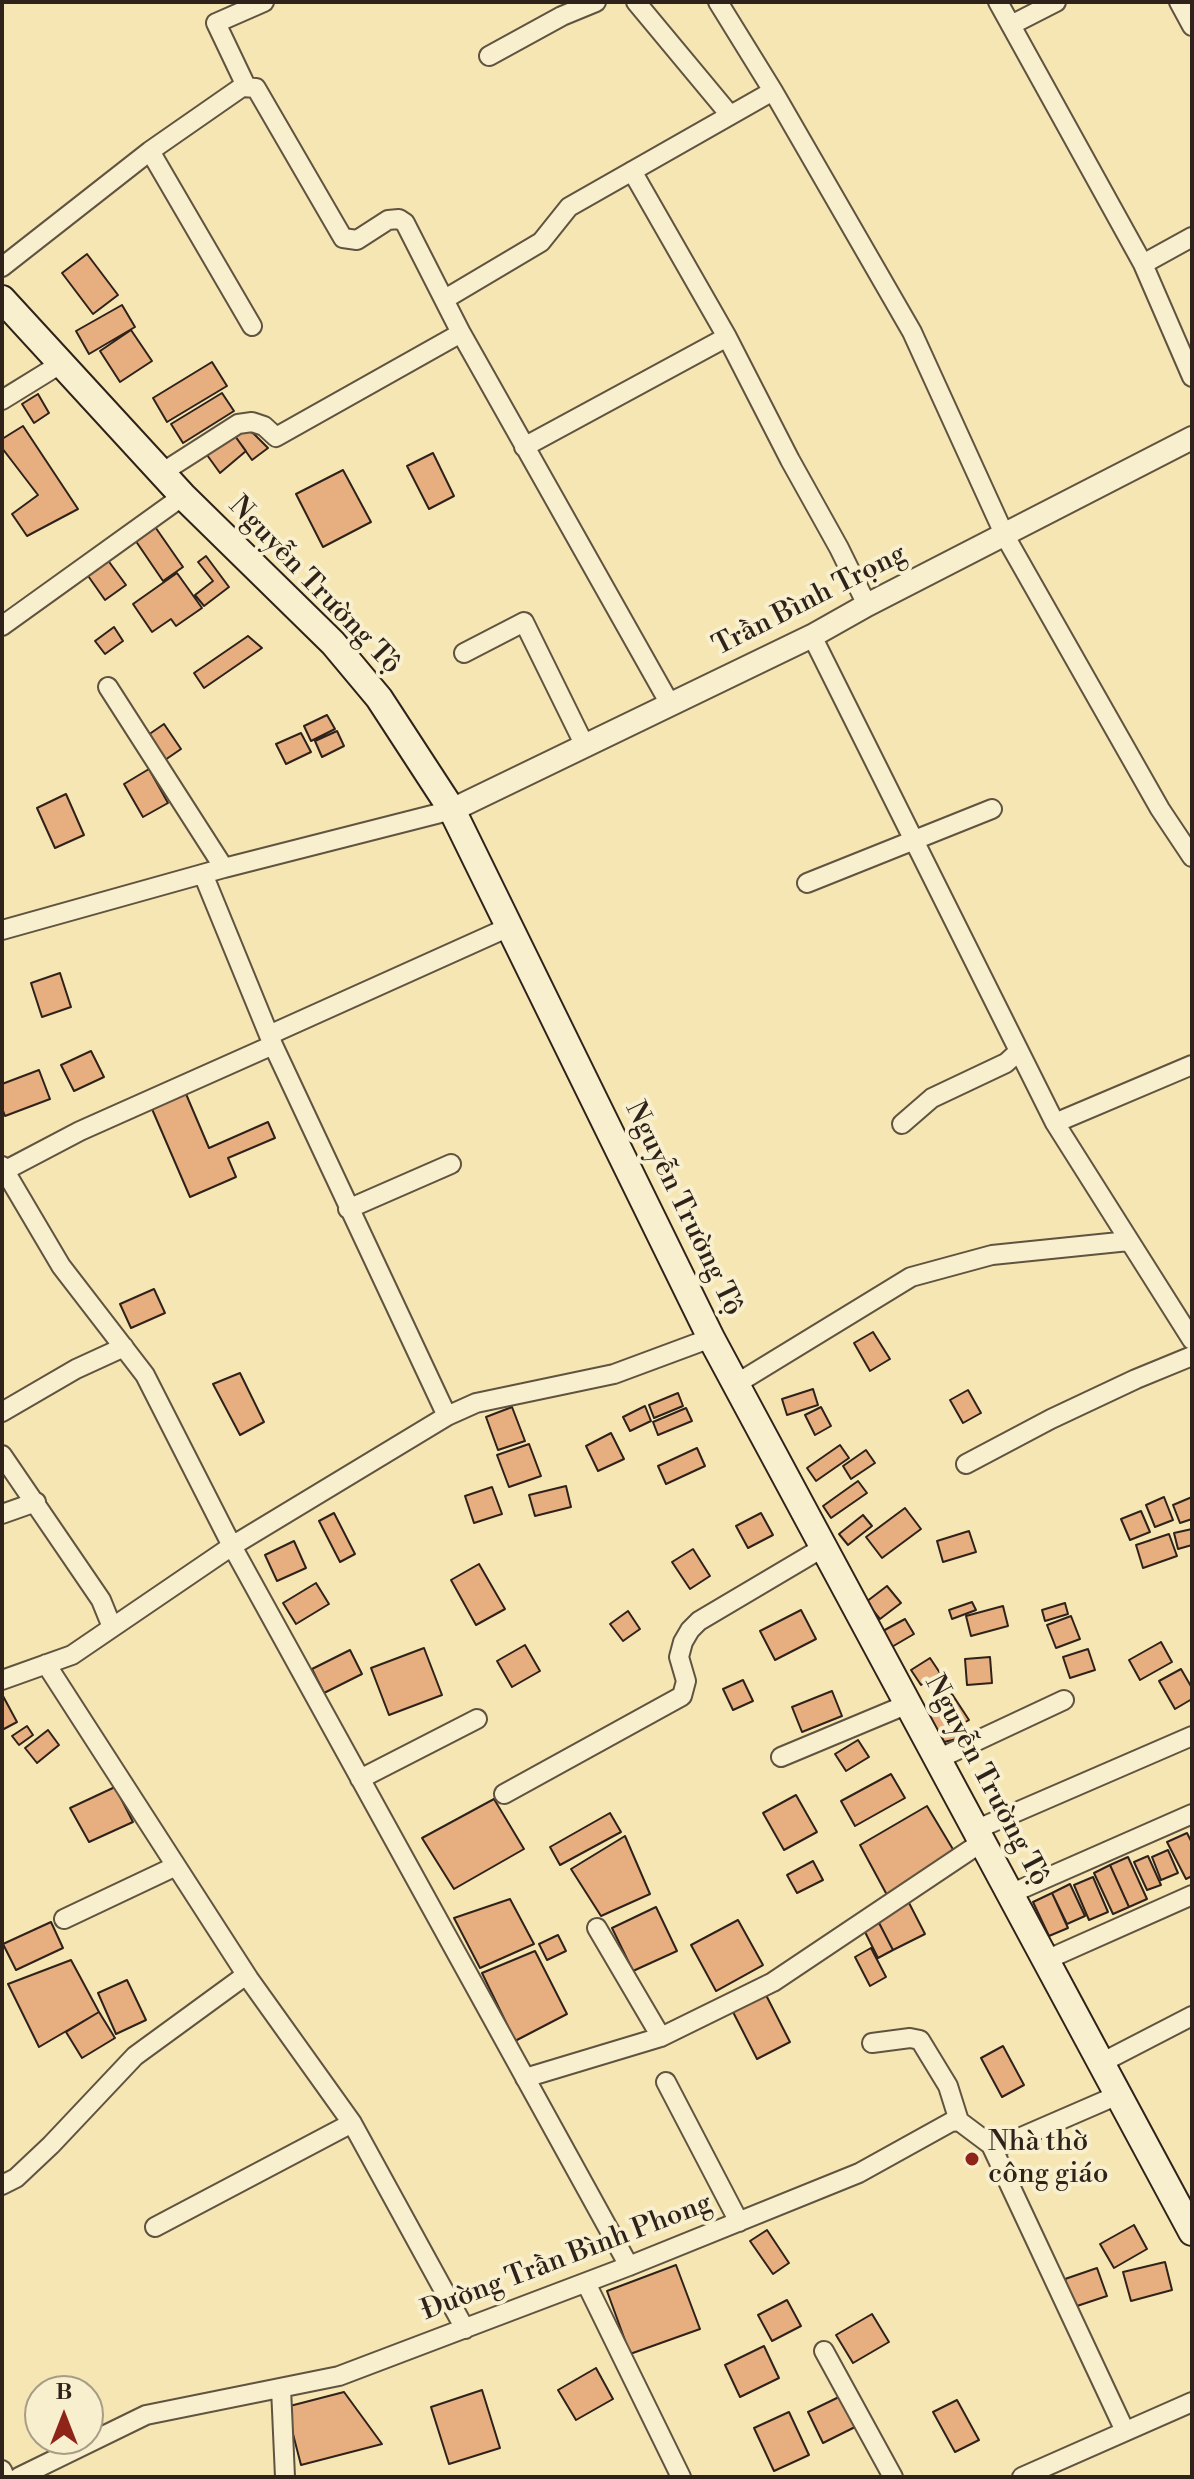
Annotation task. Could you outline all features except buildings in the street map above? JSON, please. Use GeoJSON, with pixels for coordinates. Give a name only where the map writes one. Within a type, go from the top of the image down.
{"type":"FeatureCollection","features":[{"type":"Feature","properties":{"kind":"main road","name":"Nguyễn Trường Tộ"},"geometry":{"type":"LineString","coordinates":[[2,299],[183,496],[333,643],[379,698],[452,810],[711,1338],[1118,2095],[1189,2218]]}},
{"type":"Feature","properties":{"kind":"street"},"geometry":{"type":"LineString","coordinates":[[246,86],[216,23],[264,2]]}},
{"type":"Feature","properties":{"kind":"street"},"geometry":{"type":"LineString","coordinates":[[489,56],[562,16],[596,2]]}},
{"type":"Feature","properties":{"kind":"street"},"geometry":{"type":"LineString","coordinates":[[636,2],[730,115]]}},
{"type":"Feature","properties":{"kind":"street"},"geometry":{"type":"LineString","coordinates":[[718,2],[912,332],[1005,536],[1160,809],[1192,857]]}},
{"type":"Feature","properties":{"kind":"street"},"geometry":{"type":"LineString","coordinates":[[998,2],[1143,264],[1192,377]]}},
{"type":"Feature","properties":{"kind":"street"},"geometry":{"type":"LineString","coordinates":[[1011,25],[1056,2]]}},
{"type":"Feature","properties":{"kind":"street"},"geometry":{"type":"LineString","coordinates":[[1179,2],[1192,26]]}},
{"type":"Feature","properties":{"kind":"street"},"geometry":{"type":"LineString","coordinates":[[2,267],[150,151],[246,86],[253,86],[340,236],[354,241],[388,220],[402,220],[524,447],[670,704]]}},
{"type":"Feature","properties":{"kind":"street"},"geometry":{"type":"LineString","coordinates":[[445,299],[541,242],[569,207],[773,91]]}},
{"type":"Feature","properties":{"kind":"street"},"geometry":{"type":"LineString","coordinates":[[150,151],[252,326]]}},
{"type":"Feature","properties":{"kind":"street"},"geometry":{"type":"LineString","coordinates":[[632,171],[727,337],[867,605]]}},
{"type":"Feature","properties":{"kind":"street"},"geometry":{"type":"LineString","coordinates":[[1143,264],[1192,237]]}},
{"type":"Feature","properties":{"kind":"street"},"geometry":{"type":"LineString","coordinates":[[163,472],[238,424],[252,422],[264,426],[276,437],[461,333]]}},
{"type":"Feature","properties":{"kind":"street"},"geometry":{"type":"LineString","coordinates":[[524,447],[727,337]]}},
{"type":"Feature","properties":{"kind":"street"},"geometry":{"type":"LineString","coordinates":[[2,400],[62,363]]}},
{"type":"Feature","properties":{"kind":"street","name":"Trần Bình Trọng"},"geometry":{"type":"LineString","coordinates":[[452,810],[812,636],[1192,438]]}},
{"type":"Feature","properties":{"kind":"street"},"geometry":{"type":"LineString","coordinates":[[2,626],[183,496]]}},
{"type":"Feature","properties":{"kind":"street"},"geometry":{"type":"LineString","coordinates":[[464,653],[524,622],[585,746]]}},
{"type":"Feature","properties":{"kind":"street"},"geometry":{"type":"LineString","coordinates":[[812,636],[1055,1123],[1192,1340]]}},
{"type":"Feature","properties":{"kind":"street"},"geometry":{"type":"LineString","coordinates":[[108,687],[224,868]]}},
{"type":"Feature","properties":{"kind":"street"},"geometry":{"type":"LineString","coordinates":[[807,883],[992,809]]}},
{"type":"Feature","properties":{"kind":"street"},"geometry":{"type":"LineString","coordinates":[[2,930],[224,868],[452,810]]}},
{"type":"Feature","properties":{"kind":"street"},"geometry":{"type":"LineString","coordinates":[[203,874],[271,1040],[447,1416]]}},
{"type":"Feature","properties":{"kind":"street"},"geometry":{"type":"LineString","coordinates":[[509,927],[271,1040],[196,1081],[80,1131],[3,1170],[61,1266],[145,1375],[232,1546],[629,2266]]}},
{"type":"Feature","properties":{"kind":"street"},"geometry":{"type":"LineString","coordinates":[[902,1124],[932,1098],[1006,1063],[1019,1051]]}},
{"type":"Feature","properties":{"kind":"street"},"geometry":{"type":"LineString","coordinates":[[1055,1123],[1192,1065]]}},
{"type":"Feature","properties":{"kind":"street"},"geometry":{"type":"LineString","coordinates":[[348,1209],[451,1164]]}},
{"type":"Feature","properties":{"kind":"street"},"geometry":{"type":"LineString","coordinates":[[736,1384],[911,1277],[992,1255],[1129,1241]]}},
{"type":"Feature","properties":{"kind":"street"},"geometry":{"type":"LineString","coordinates":[[2,1680],[72,1655],[232,1546],[447,1416],[476,1403],[614,1374],[711,1338]]}},
{"type":"Feature","properties":{"kind":"street"},"geometry":{"type":"LineString","coordinates":[[2,1412],[76,1369],[124,1347]]}},
{"type":"Feature","properties":{"kind":"street"},"geometry":{"type":"LineString","coordinates":[[966,1464],[1051,1419],[1192,1356]]}},
{"type":"Feature","properties":{"kind":"street"},"geometry":{"type":"LineString","coordinates":[[2,1455],[101,1600],[112,1627]]}},
{"type":"Feature","properties":{"kind":"street"},"geometry":{"type":"LineString","coordinates":[[2,1514],[36,1502]]}},
{"type":"Feature","properties":{"kind":"street"},"geometry":{"type":"LineString","coordinates":[[504,1794],[682,1696],[686,1681],[679,1657],[690,1630],[699,1621],[824,1547]]}},
{"type":"Feature","properties":{"kind":"street"},"geometry":{"type":"LineString","coordinates":[[46,1664],[246,1975],[352,2123],[465,2329]]}},
{"type":"Feature","properties":{"kind":"street"},"geometry":{"type":"LineString","coordinates":[[938,1759],[1064,1700]]}},
{"type":"Feature","properties":{"kind":"street"},"geometry":{"type":"LineString","coordinates":[[781,1757],[908,1704]]}},
{"type":"Feature","properties":{"kind":"street"},"geometry":{"type":"LineString","coordinates":[[360,1779],[477,1719]]}},
{"type":"Feature","properties":{"kind":"street"},"geometry":{"type":"LineString","coordinates":[[525,2078],[661,2037],[773,1982],[979,1836],[1192,1736]]}},
{"type":"Feature","properties":{"kind":"street"},"geometry":{"type":"LineString","coordinates":[[1010,1894],[1191,1817]]}},
{"type":"Feature","properties":{"kind":"street"},"geometry":{"type":"LineString","coordinates":[[64,1919],[176,1866]]}},
{"type":"Feature","properties":{"kind":"street"},"geometry":{"type":"LineString","coordinates":[[1046,1960],[1192,1895]]}},
{"type":"Feature","properties":{"kind":"street"},"geometry":{"type":"LineString","coordinates":[[597,1928],[661,2037]]}},
{"type":"Feature","properties":{"kind":"street"},"geometry":{"type":"LineString","coordinates":[[2,2185],[16,2178],[51,2145],[135,2056],[246,1975]]}},
{"type":"Feature","properties":{"kind":"street"},"geometry":{"type":"LineString","coordinates":[[1101,2063],[1192,2016]]}},
{"type":"Feature","properties":{"kind":"street"},"geometry":{"type":"LineString","coordinates":[[872,2043],[910,2038],[920,2040],[948,2086],[959,2121],[991,2145],[1125,2431]]}},
{"type":"Feature","properties":{"kind":"street"},"geometry":{"type":"LineString","coordinates":[[666,2082],[739,2222]]}},
{"type":"Feature","properties":{"kind":"street"},"geometry":{"type":"LineString","coordinates":[[991,2145],[1013,2141],[1118,2095]]}},
{"type":"Feature","properties":{"kind":"street","name":"Đường Trần Bình Phong"},"geometry":{"type":"LineString","coordinates":[[19,2477],[146,2415],[339,2376],[465,2329],[859,2173],[944,2126],[959,2121]]}},
{"type":"Feature","properties":{"kind":"street"},"geometry":{"type":"LineString","coordinates":[[155,2227],[352,2123]]}},
{"type":"Feature","properties":{"kind":"street"},"geometry":{"type":"LineString","coordinates":[[586,2283],[681,2477]]}},
{"type":"Feature","properties":{"kind":"street"},"geometry":{"type":"LineString","coordinates":[[824,2351],[893,2477]]}},
{"type":"Feature","properties":{"kind":"street"},"geometry":{"type":"LineString","coordinates":[[281,2388],[285,2477]]}},
{"type":"Feature","properties":{"kind":"street"},"geometry":{"type":"LineString","coordinates":[[1022,2477],[1192,2402]]}},
{"type":"Feature","properties":{"kind":"street"},"geometry":{"type":"LineString","coordinates":[[2,2470],[5,2477]]}},
{"type":"Feature","properties":{"kind":"place","name":"Nhà thờ công giáo"},"geometry":{"type":"Point","coordinates":[972,2159]}}]}
